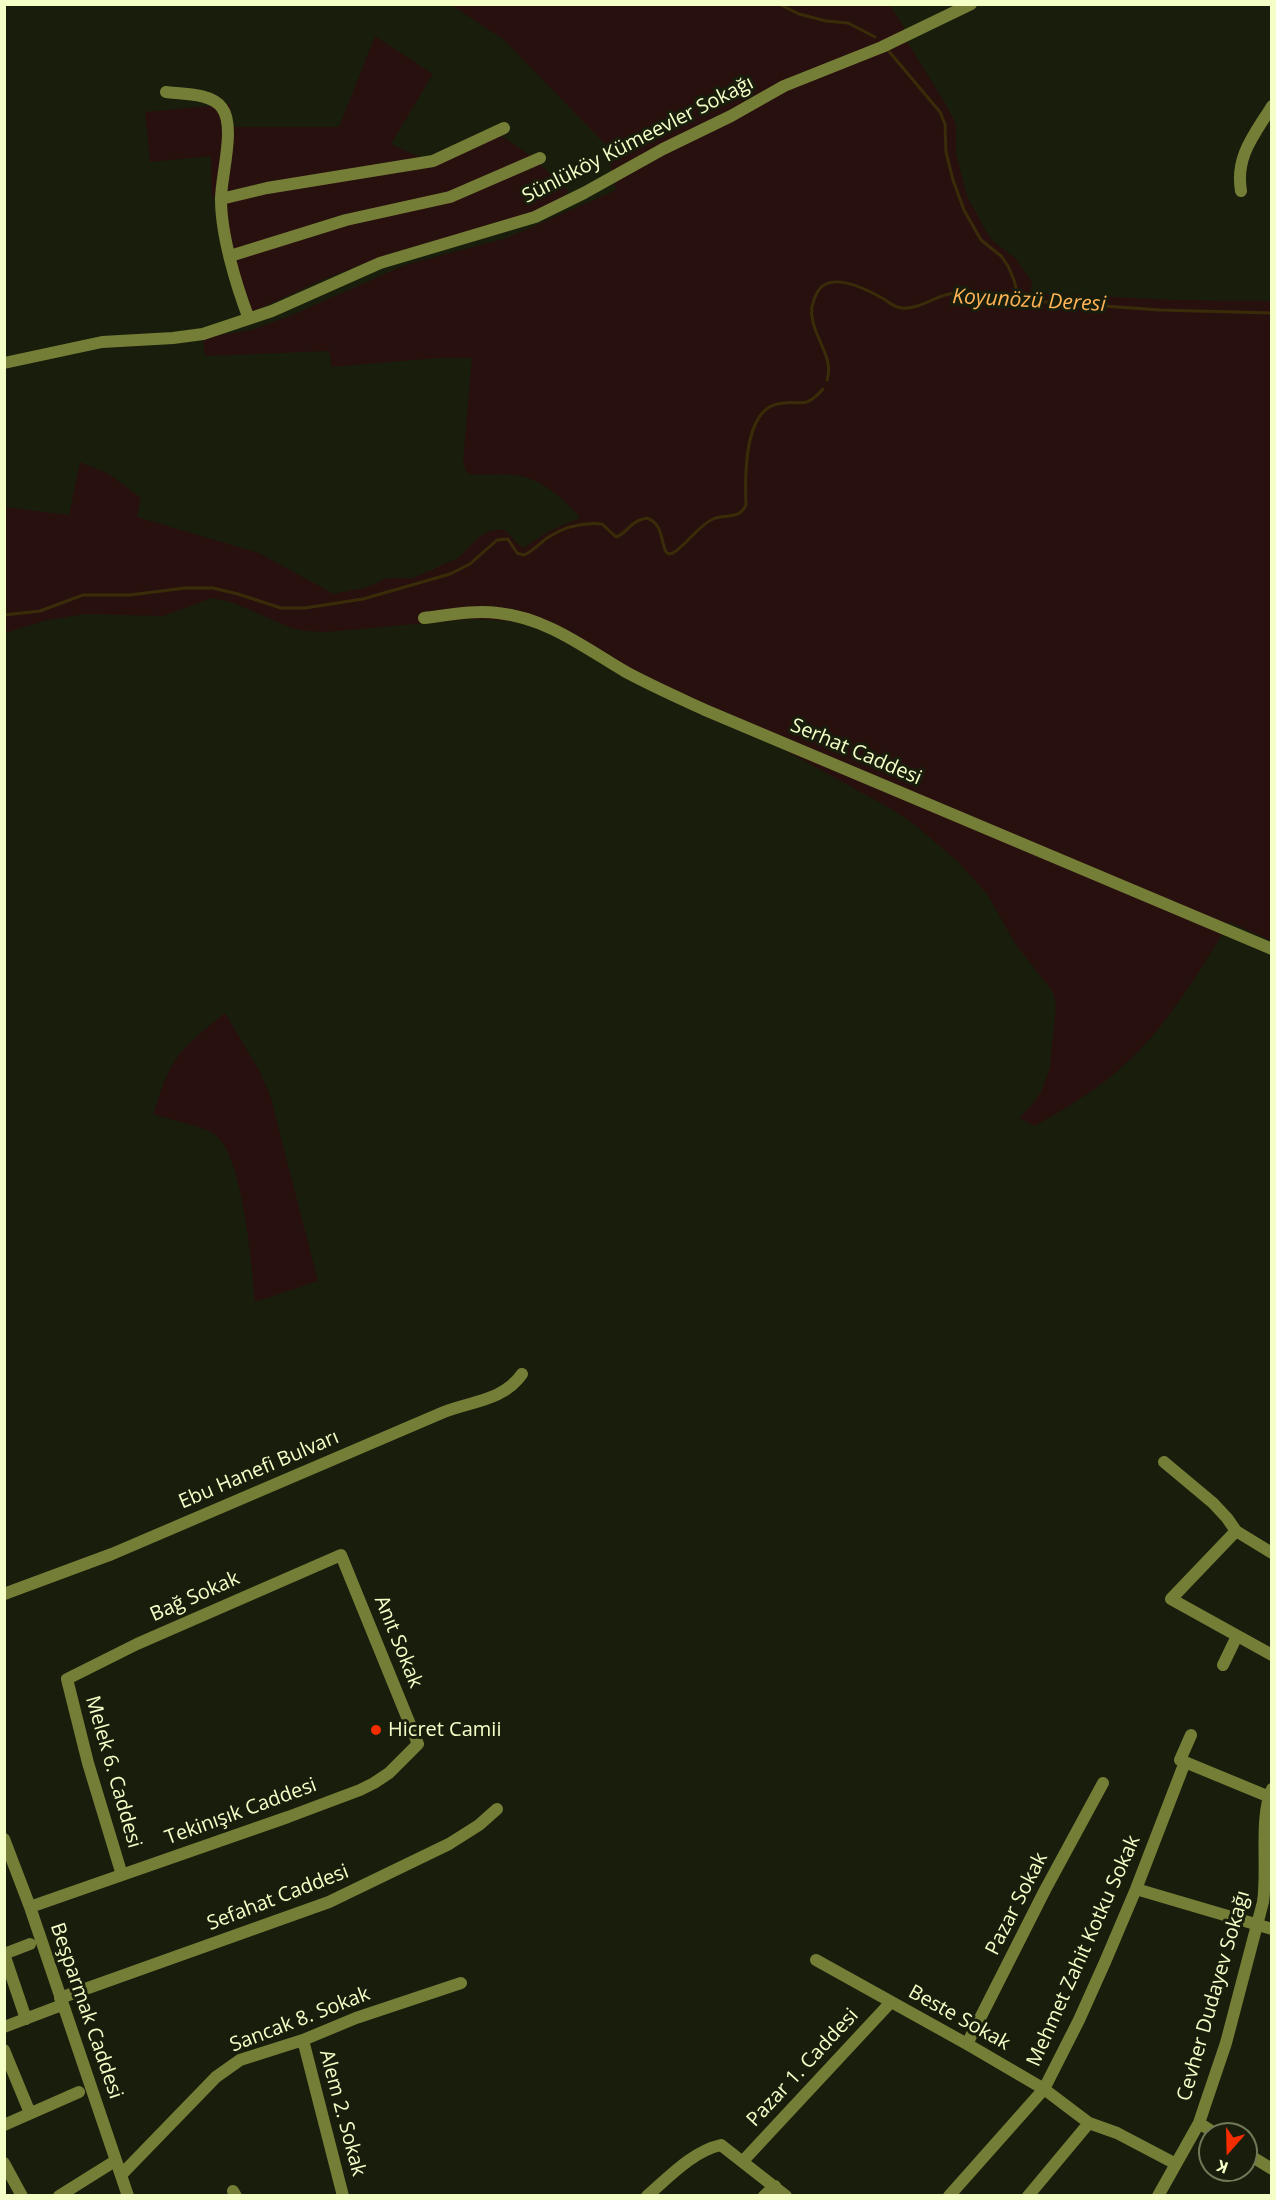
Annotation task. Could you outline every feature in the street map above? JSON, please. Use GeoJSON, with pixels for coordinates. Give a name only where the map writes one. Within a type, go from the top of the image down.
{"type":"FeatureCollection","features":[{"type":"Feature","properties":{"kind":"street","name":"Sünlüköy Kümeevler Sokağı"},"geometry":{"type":"LineString","coordinates":[[4,363],[102,342],[203,334],[272,311],[380,263],[535,217],[663,149],[731,116],[784,86],[882,46],[971,4]]}},
{"type":"Feature","properties":{"kind":"street"},"geometry":{"type":"LineString","coordinates":[[166,92],[205,98],[218,104],[225,113],[227,151],[221,199],[230,256],[249,319]]}},
{"type":"Feature","properties":{"kind":"street"},"geometry":{"type":"LineString","coordinates":[[1241,190],[1238,176],[1242,159],[1272,106]]}},
{"type":"Feature","properties":{"kind":"street"},"geometry":{"type":"LineString","coordinates":[[221,199],[267,188],[426,162],[443,157],[504,128]]}},
{"type":"Feature","properties":{"kind":"street","name":"Sünlüköy Kümeevler Sokağı"},"geometry":{"type":"LineString","coordinates":[[230,256],[346,220],[450,197],[540,158]]}},
{"type":"Feature","properties":{"kind":"street","name":"Serhat Caddesi"},"geometry":{"type":"LineString","coordinates":[[424,618],[497,612],[545,624],[627,672],[705,710],[1272,949]]}},
{"type":"Feature","properties":{"kind":"street","name":"Ebu Hanefi Bulvarı"},"geometry":{"type":"LineString","coordinates":[[4,1594],[122,1550],[444,1412],[494,1397],[511,1387],[522,1374]]}},
{"type":"Feature","properties":{"kind":"street"},"geometry":{"type":"LineString","coordinates":[[1164,1462],[1213,1503],[1236,1532],[1272,1553]]}},
{"type":"Feature","properties":{"kind":"street"},"geometry":{"type":"LineString","coordinates":[[1236,1532],[1171,1599],[1272,1655]]}},
{"type":"Feature","properties":{"kind":"street","name":"Bağ Sokak"},"geometry":{"type":"LineString","coordinates":[[67,1679],[137,1644],[341,1555]]}},
{"type":"Feature","properties":{"kind":"street","name":"Anıt Sokak"},"geometry":{"type":"LineString","coordinates":[[341,1555],[418,1743]]}},
{"type":"Feature","properties":{"kind":"street"},"geometry":{"type":"LineString","coordinates":[[1224,1665],[1237,1636]]}},
{"type":"Feature","properties":{"kind":"street","name":"Melek 6. Caddesi"},"geometry":{"type":"LineString","coordinates":[[67,1679],[88,1764],[123,1875]]}},
{"type":"Feature","properties":{"kind":"street","name":"Mehmet Zahit Kotku Sokak"},"geometry":{"type":"LineString","coordinates":[[949,2196],[1044,2089],[1079,2020],[1136,1889],[1191,1735]]}},
{"type":"Feature","properties":{"kind":"street","name":"Tekinışık Caddesi"},"geometry":{"type":"LineString","coordinates":[[30,1907],[360,1790],[389,1773],[418,1743]]}},
{"type":"Feature","properties":{"kind":"street"},"geometry":{"type":"LineString","coordinates":[[1183,1761],[1270,1794]]}},
{"type":"Feature","properties":{"kind":"street","name":"Pazar Sokak"},"geometry":{"type":"LineString","coordinates":[[967,2044],[1045,1890],[1103,1783]]}},
{"type":"Feature","properties":{"kind":"street","name":"Cevher Dudayev Sokağı"},"geometry":{"type":"LineString","coordinates":[[1199,2122],[1226,2043],[1267,1898],[1265,1841],[1270,1794]]}},
{"type":"Feature","properties":{"kind":"street","name":"Sefahat Caddesi"},"geometry":{"type":"LineString","coordinates":[[4,2027],[61,2002],[329,1902],[448,1844],[479,1825],[497,1809]]}},
{"type":"Feature","properties":{"kind":"street","name":"Beşparmak Caddesi"},"geometry":{"type":"LineString","coordinates":[[4,1839],[30,1907],[128,2196]]}},
{"type":"Feature","properties":{"kind":"street"},"geometry":{"type":"LineString","coordinates":[[1136,1889],[1272,1929]]}},
{"type":"Feature","properties":{"kind":"street"},"geometry":{"type":"LineString","coordinates":[[26,2019],[4,1954],[30,1944]]}},
{"type":"Feature","properties":{"kind":"street","name":"Beste Sokak"},"geometry":{"type":"LineString","coordinates":[[816,1960],[1044,2089],[1089,2123],[1117,2133],[1176,2164]]}},
{"type":"Feature","properties":{"kind":"street","name":"Sancak 8. Sokak"},"geometry":{"type":"LineString","coordinates":[[121,2175],[198,2095],[240,2060],[303,2040],[356,2018],[460,1983]]}},
{"type":"Feature","properties":{"kind":"street","name":"Pazar 1. Caddesi"},"geometry":{"type":"LineString","coordinates":[[743,2161],[891,2002]]}},
{"type":"Feature","properties":{"kind":"street","name":"Alem 2. Sokak"},"geometry":{"type":"LineString","coordinates":[[303,2040],[343,2196]]}},
{"type":"Feature","properties":{"kind":"street"},"geometry":{"type":"LineString","coordinates":[[4,2050],[30,2114]]}},
{"type":"Feature","properties":{"kind":"street"},"geometry":{"type":"LineString","coordinates":[[4,2125],[79,2092]]}},
{"type":"Feature","properties":{"kind":"street"},"geometry":{"type":"LineString","coordinates":[[1028,2196],[1089,2123]]}},
{"type":"Feature","properties":{"kind":"street","name":"Cevher Dudayev Sokağı"},"geometry":{"type":"LineString","coordinates":[[1158,2196],[1198,2125]]}},
{"type":"Feature","properties":{"kind":"street"},"geometry":{"type":"LineString","coordinates":[[647,2196],[697,2154],[708,2148],[722,2145],[786,2196]]}},
{"type":"Feature","properties":{"kind":"street"},"geometry":{"type":"LineString","coordinates":[[1258,2160],[1272,2169]]}},
{"type":"Feature","properties":{"kind":"street"},"geometry":{"type":"LineString","coordinates":[[59,2196],[115,2161]]}},
{"type":"Feature","properties":{"kind":"street"},"geometry":{"type":"LineString","coordinates":[[4,2163],[22,2196]]}},
{"type":"Feature","properties":{"kind":"street"},"geometry":{"type":"LineString","coordinates":[[764,2196],[775,2186]]}},
{"type":"Feature","properties":{"kind":"shaded area"},"geometry":{"type":"Polygon","coordinates":[[[451,5],[890,5],[904,27],[905,38],[956,124],[956,153],[967,196],[993,241],[1015,258],[1032,281],[1031,293],[1176,300],[1271,301],[1271,941],[1230,922],[1181,998],[1139,1050],[1092,1091],[1035,1126],[1019,1118],[1042,1090],[1050,1067],[1056,1005],[1053,992],[1016,945],[987,894],[957,861],[915,825],[893,810],[781,748],[703,716],[636,683],[560,637],[519,622],[471,619],[326,632],[305,631],[291,628],[234,603],[212,598],[163,616],[86,614],[47,620],[5,633],[5,507],[69,515],[80,462],[109,474],[141,498],[137,517],[259,553],[334,594],[367,587],[387,578],[413,578],[458,558],[479,537],[490,531],[503,529],[524,548],[547,532],[580,518],[561,498],[529,478],[514,475],[469,474],[465,469],[463,461],[472,358],[437,358],[332,367],[329,351],[205,356],[203,338],[251,330],[290,316],[405,265],[507,238],[616,190],[606,145],[503,39],[451,5]]]}},
{"type":"Feature","properties":{"kind":"shaded area"},"geometry":{"type":"Polygon","coordinates":[[[375,36],[433,74],[391,144],[424,159],[490,128],[531,156],[569,191],[561,199],[530,214],[388,254],[324,279],[250,313],[235,260],[222,196],[212,197],[211,156],[150,162],[145,112],[230,104],[233,127],[339,127],[375,36]]]}},
{"type":"Feature","properties":{"kind":"shaded area"},"geometry":{"type":"Polygon","coordinates":[[[225,1013],[260,1072],[270,1095],[318,1281],[255,1302],[244,1212],[232,1163],[224,1145],[208,1131],[153,1114],[174,1062],[191,1042],[225,1013]]]}},
{"type":"Feature","properties":{"kind":"waterway"},"geometry":{"type":"LineString","coordinates":[[779,4],[799,14],[826,21],[848,23],[875,37]]}},
{"type":"Feature","properties":{"kind":"waterway"},"geometry":{"type":"LineString","coordinates":[[887,49],[940,112],[945,124],[946,152],[964,210],[981,240],[1001,256],[1008,266],[1019,300]]}},
{"type":"Feature","properties":{"kind":"waterway","name":"Koyunözü Deresi"},"geometry":{"type":"LineString","coordinates":[[827,380],[829,373],[827,358],[815,329],[812,310],[818,291],[831,282],[858,287],[899,308],[915,307],[955,293],[1160,310],[1272,313]]}},
{"type":"Feature","properties":{"kind":"waterway","name":"Koyunözü Deresi"},"geometry":{"type":"LineString","coordinates":[[4,615],[40,611],[83,595],[130,595],[185,588],[213,588],[281,608],[305,608],[363,599],[450,574],[470,564],[497,540],[508,539],[517,553],[524,555],[553,534],[573,526],[602,524],[616,537],[632,524],[647,518],[656,524],[666,552],[673,553],[708,522],[718,517],[735,515],[743,510],[746,505],[748,448],[758,420],[766,410],[777,404],[806,402],[823,389]]}},
{"type":"Feature","properties":{"kind":"place","name":"Hicret Camii"},"geometry":{"type":"Point","coordinates":[376,1730]}}]}
